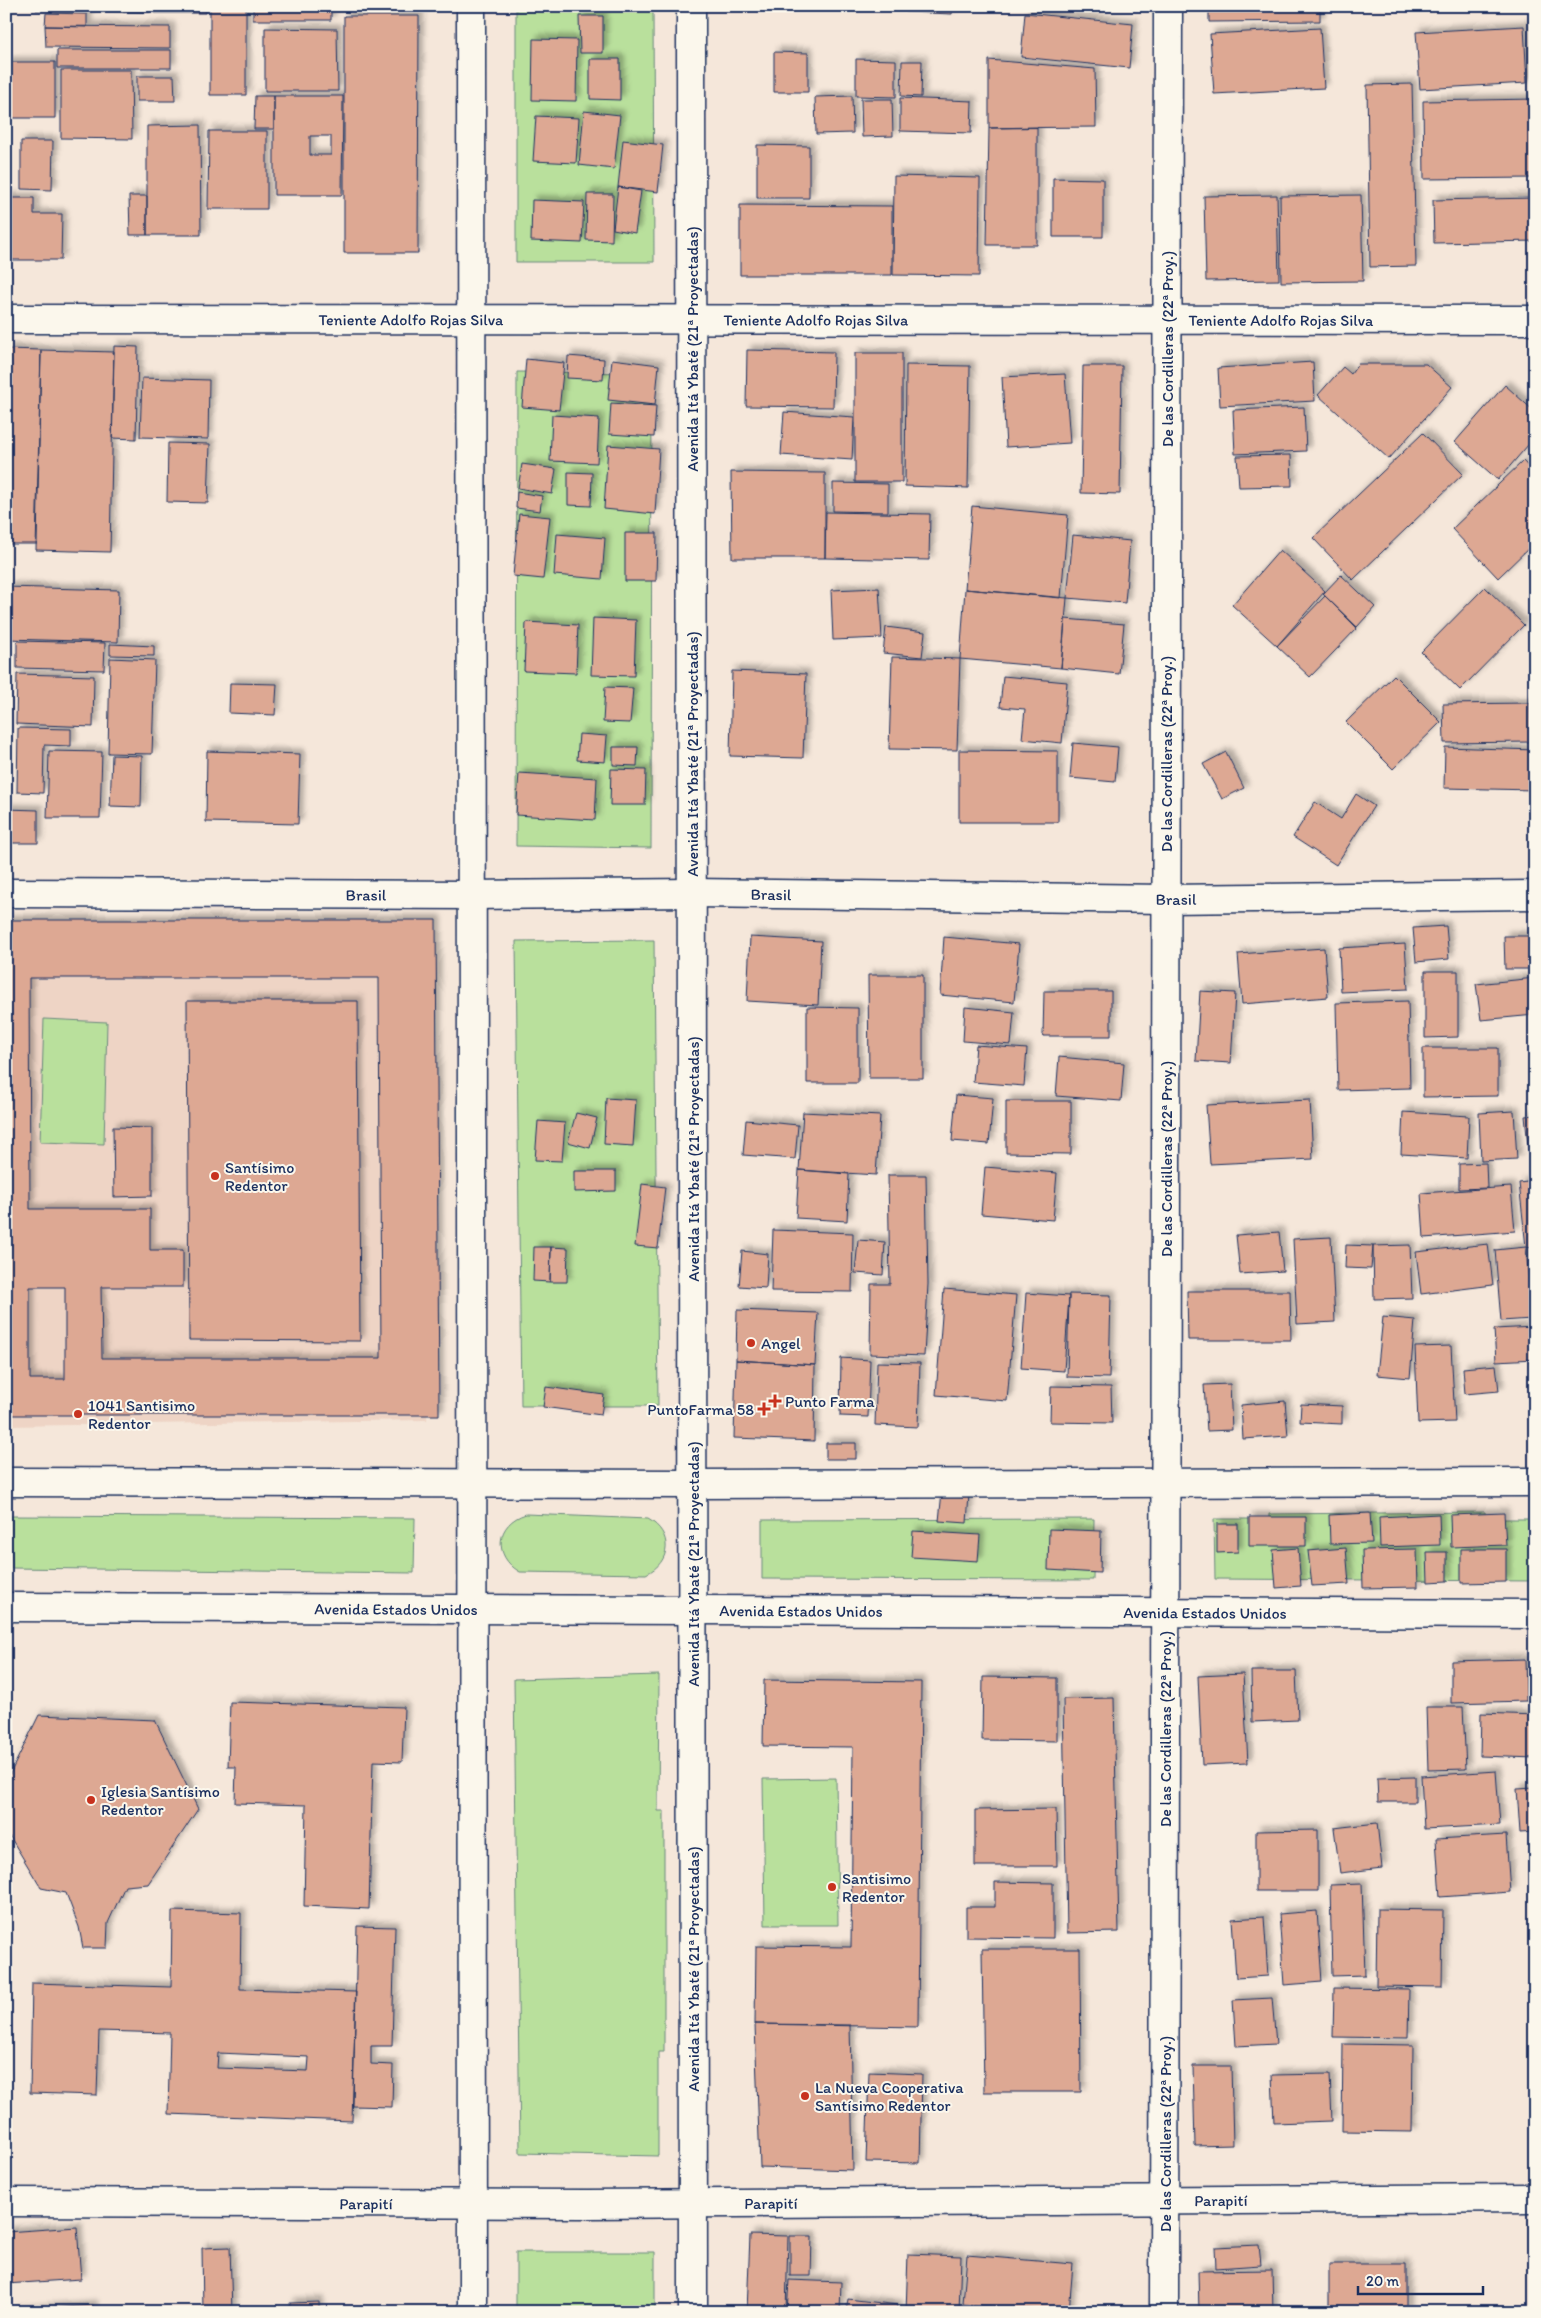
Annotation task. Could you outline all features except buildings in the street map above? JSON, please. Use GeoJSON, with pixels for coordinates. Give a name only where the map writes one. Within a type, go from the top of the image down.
{"type":"FeatureCollection","features":[{"type":"Feature","properties":{"kind":"street"},"geometry":{"type":"LineString","coordinates":[[471,6],[473,2312]]}},
{"type":"Feature","properties":{"kind":"street","name":"Avenida Itá Ybaté (21ª Proyectadas)"},"geometry":{"type":"LineString","coordinates":[[692,6],[694,2312]]}},
{"type":"Feature","properties":{"kind":"street","name":"De las Cordilleras (22ª Proy.)"},"geometry":{"type":"LineString","coordinates":[[1164,2312],[1168,6]]}},
{"type":"Feature","properties":{"kind":"street","name":"Teniente Adolfo Rojas Silva"},"geometry":{"type":"LineString","coordinates":[[6,319],[471,321],[1535,320]]}},
{"type":"Feature","properties":{"kind":"street","name":"Brasil"},"geometry":{"type":"LineString","coordinates":[[6,893],[472,895],[693,893],[1166,899],[1535,895]]}},
{"type":"Feature","properties":{"kind":"street"},"geometry":{"type":"LineString","coordinates":[[6,1482],[473,1484],[1535,1482]]}},
{"type":"Feature","properties":{"kind":"street","name":"Avenida Estados Unidos"},"geometry":{"type":"LineString","coordinates":[[6,1607],[1535,1614]]}},
{"type":"Feature","properties":{"kind":"street","name":"Parapití"},"geometry":{"type":"LineString","coordinates":[[6,2202],[694,2203],[1535,2198]]}},
{"type":"Feature","properties":{"kind":"shaded area","name":"Santísimo Redentor"},"geometry":{"type":"Polygon","coordinates":[[[418,927],[427,1420],[6,1426],[6,932],[418,927]]]}},
{"type":"Feature","properties":{"kind":"green space"},"geometry":{"type":"Polygon","coordinates":[[[516,6],[653,6],[654,262],[516,262],[516,6]]]}},
{"type":"Feature","properties":{"kind":"green space"},"geometry":{"type":"Polygon","coordinates":[[[517,372],[652,373],[651,848],[516,846],[517,372]]]}},
{"type":"Feature","properties":{"kind":"green space"},"geometry":{"type":"Polygon","coordinates":[[[654,940],[658,1406],[521,1406],[516,941],[654,940]]]}},
{"type":"Feature","properties":{"kind":"green space"},"geometry":{"type":"Polygon","coordinates":[[[44,1019],[107,1022],[104,1144],[40,1142],[44,1019]]]}},
{"type":"Feature","properties":{"kind":"green space"},"geometry":{"type":"Polygon","coordinates":[[[1485,1512],[1486,1519],[1535,1519],[1535,1581],[1215,1579],[1214,1519],[1269,1519],[1269,1514],[1485,1512]]]}},
{"type":"Feature","properties":{"kind":"green space"},"geometry":{"type":"Polygon","coordinates":[[[526,1514],[648,1519],[662,1532],[665,1539],[665,1555],[655,1569],[646,1574],[520,1572],[505,1557],[501,1540],[508,1525],[516,1518],[526,1514]]]}},
{"type":"Feature","properties":{"kind":"green space"},"geometry":{"type":"Polygon","coordinates":[[[11,1516],[415,1518],[414,1573],[12,1568],[11,1516]]]}},
{"type":"Feature","properties":{"kind":"green space"},"geometry":{"type":"Polygon","coordinates":[[[1094,1519],[1093,1580],[762,1579],[762,1520],[1094,1519]]]}},
{"type":"Feature","properties":{"kind":"green space"},"geometry":{"type":"Polygon","coordinates":[[[659,1675],[658,1811],[664,1811],[664,2052],[658,2052],[658,2156],[520,2153],[514,1679],[659,1675]]]}},
{"type":"Feature","properties":{"kind":"green space"},"geometry":{"type":"Polygon","coordinates":[[[836,1778],[838,1925],[765,1925],[763,1779],[836,1778]]]}},
{"type":"Feature","properties":{"kind":"green space"},"geometry":{"type":"Polygon","coordinates":[[[516,2252],[655,2252],[655,2312],[516,2312],[516,2252]]]}},
{"type":"Feature","properties":{"kind":"place","name":"Santísimo Redentor"},"geometry":{"type":"Point","coordinates":[215,1176]}},
{"type":"Feature","properties":{"kind":"place","name":"Angel"},"geometry":{"type":"Point","coordinates":[751,1343]}},
{"type":"Feature","properties":{"kind":"place","name":"Punto Farma"},"geometry":{"type":"Point","coordinates":[775,1401]}},
{"type":"Feature","properties":{"kind":"place","name":"PuntoFarma 58"},"geometry":{"type":"Point","coordinates":[764,1409]}},
{"type":"Feature","properties":{"kind":"place","name":"1041 Santisimo Redentor"},"geometry":{"type":"Point","coordinates":[78,1414]}},
{"type":"Feature","properties":{"kind":"place","name":"Iglesia Santísimo Redentor"},"geometry":{"type":"Point","coordinates":[91,1800]}},
{"type":"Feature","properties":{"kind":"place","name":"Santisimo Redentor"},"geometry":{"type":"Point","coordinates":[832,1887]}},
{"type":"Feature","properties":{"kind":"place","name":"La Nueva Cooperativa Santísimo Redentor"},"geometry":{"type":"Point","coordinates":[805,2096]}}]}
